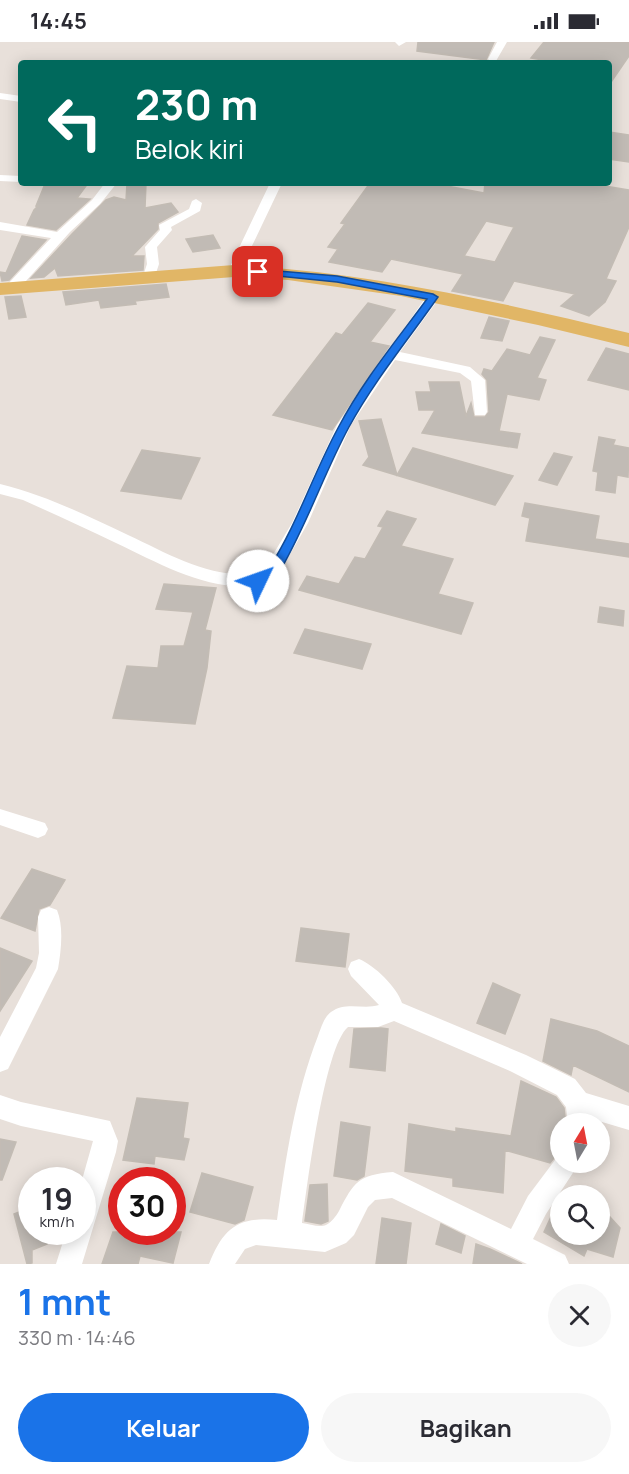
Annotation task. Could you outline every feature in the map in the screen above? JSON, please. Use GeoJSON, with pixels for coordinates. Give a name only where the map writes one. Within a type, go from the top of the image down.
{"type":"FeatureCollection","features":[{"type":"Feature","properties":{"kind":"main road"},"geometry":{"type":"LineString","coordinates":[[6,289],[149,276],[234,272],[337,279],[538,318],[629,340]]}},
{"type":"Feature","properties":{"kind":"street"},"geometry":{"type":"LineString","coordinates":[[493,59],[502,42]]}},
{"type":"Feature","properties":{"kind":"street"},"geometry":{"type":"LineString","coordinates":[[0,96],[18,99]]}},
{"type":"Feature","properties":{"kind":"street"},"geometry":{"type":"LineString","coordinates":[[0,178],[18,179]]}},
{"type":"Feature","properties":{"kind":"street"},"geometry":{"type":"LineString","coordinates":[[6,289],[96,202],[108,186]]}},
{"type":"Feature","properties":{"kind":"street"},"geometry":{"type":"LineString","coordinates":[[234,272],[275,186]]}},
{"type":"Feature","properties":{"kind":"street"},"geometry":{"type":"LineString","coordinates":[[149,276],[153,264],[152,247],[164,234],[165,225],[194,211],[196,203]]}},
{"type":"Feature","properties":{"kind":"street"},"geometry":{"type":"LineString","coordinates":[[0,226],[61,236]]}},
{"type":"Feature","properties":{"kind":"street"},"geometry":{"type":"LineString","coordinates":[[0,489],[28,496],[200,573],[236,581],[268,579],[300,523],[344,425],[433,297]]}},
{"type":"Feature","properties":{"kind":"street"},"geometry":{"type":"LineString","coordinates":[[393,355],[465,370],[472,374],[478,380],[480,412]]}},
{"type":"Feature","properties":{"kind":"street"},"geometry":{"type":"LineString","coordinates":[[0,817],[38,829]]}},
{"type":"Feature","properties":{"kind":"street"},"geometry":{"type":"LineString","coordinates":[[0,1061],[47,969],[50,953],[48,917]]}},
{"type":"Feature","properties":{"kind":"street"},"geometry":{"type":"LineString","coordinates":[[288,1235],[303,1122],[318,1064],[335,1023],[348,1015],[380,1017],[391,1008],[390,1000],[359,969]]}},
{"type":"Feature","properties":{"kind":"street"},"geometry":{"type":"LineString","coordinates":[[391,1008],[567,1087],[579,1113]]}},
{"type":"Feature","properties":{"kind":"street"},"geometry":{"type":"LineString","coordinates":[[0,1107],[21,1114],[101,1130],[106,1141],[96,1177]]}},
{"type":"Feature","properties":{"kind":"street"},"geometry":{"type":"LineString","coordinates":[[610,1116],[629,1118]]}},
{"type":"Feature","properties":{"kind":"street"},"geometry":{"type":"LineString","coordinates":[[516,1245],[537,1205],[560,1173]]}},
{"type":"Feature","properties":{"kind":"street"},"geometry":{"type":"LineString","coordinates":[[222,1264],[227,1248],[239,1235],[261,1231],[324,1239],[335,1235],[345,1226],[362,1192],[378,1185],[393,1185],[556,1264]]}},
{"type":"Feature","properties":{"kind":"street"},"geometry":{"type":"LineString","coordinates":[[69,1264],[75,1245]]}},
{"type":"Feature","properties":{"kind":"building"},"geometry":{"type":"Polygon","coordinates":[[[418,42],[494,42],[486,60],[417,51],[418,42]]]}},
{"type":"Feature","properties":{"kind":"building"},"geometry":{"type":"Polygon","coordinates":[[[544,42],[629,42],[629,56],[612,81],[612,60],[531,58],[544,42]]]}},
{"type":"Feature","properties":{"kind":"building"},"geometry":{"type":"Polygon","coordinates":[[[612,132],[629,135],[629,162],[612,159],[612,132]]]}},
{"type":"Feature","properties":{"kind":"building"},"geometry":{"type":"Polygon","coordinates":[[[44,186],[86,186],[77,198],[90,199],[56,230],[27,225],[38,206],[36,206],[44,186]]]}},
{"type":"Feature","properties":{"kind":"building"},"geometry":{"type":"Polygon","coordinates":[[[127,186],[146,186],[145,208],[171,203],[178,212],[158,223],[158,229],[132,256],[144,256],[143,270],[58,276],[55,268],[44,277],[31,278],[106,200],[114,197],[126,200],[127,186]]]}},
{"type":"Feature","properties":{"kind":"building"},"geometry":{"type":"Polygon","coordinates":[[[368,186],[447,186],[484,193],[485,186],[605,186],[629,190],[629,227],[606,279],[616,281],[605,302],[589,316],[561,306],[575,294],[514,281],[503,301],[452,291],[463,274],[391,259],[382,272],[329,262],[338,249],[328,247],[345,224],[341,223],[368,186]],[[486,221],[464,256],[495,262],[514,227],[486,221]]]}},
{"type":"Feature","properties":{"kind":"building"},"geometry":{"type":"Polygon","coordinates":[[[213,235],[220,248],[193,252],[186,239],[213,235]]]}},
{"type":"Feature","properties":{"kind":"building"},"geometry":{"type":"Polygon","coordinates":[[[22,236],[46,240],[9,280],[2,281],[0,272],[6,273],[22,236]]]}},
{"type":"Feature","properties":{"kind":"building"},"geometry":{"type":"Polygon","coordinates":[[[166,284],[169,297],[101,308],[99,300],[66,305],[63,292],[166,284]]]}},
{"type":"Feature","properties":{"kind":"building"},"geometry":{"type":"Polygon","coordinates":[[[21,296],[26,317],[9,319],[5,297],[21,296]]]}},
{"type":"Feature","properties":{"kind":"building"},"geometry":{"type":"Polygon","coordinates":[[[368,303],[395,310],[370,342],[389,346],[332,430],[273,415],[336,333],[342,335],[368,303]]]}},
{"type":"Feature","properties":{"kind":"building"},"geometry":{"type":"Polygon","coordinates":[[[489,317],[509,321],[502,341],[481,338],[489,317]]]}},
{"type":"Feature","properties":{"kind":"building"},"geometry":{"type":"Polygon","coordinates":[[[540,337],[555,340],[537,378],[546,380],[539,400],[507,394],[499,431],[520,434],[517,448],[422,433],[435,410],[419,410],[416,392],[431,392],[429,382],[459,382],[466,416],[471,403],[474,417],[485,417],[489,412],[487,380],[482,374],[484,369],[492,371],[507,349],[530,355],[540,337]]]}},
{"type":"Feature","properties":{"kind":"building"},"geometry":{"type":"Polygon","coordinates":[[[606,348],[629,354],[629,390],[588,380],[606,348]]]}},
{"type":"Feature","properties":{"kind":"building"},"geometry":{"type":"Polygon","coordinates":[[[381,419],[397,475],[413,448],[513,476],[495,505],[363,465],[369,457],[359,421],[381,419]]]}},
{"type":"Feature","properties":{"kind":"building"},"geometry":{"type":"Polygon","coordinates":[[[599,437],[615,440],[613,445],[629,448],[628,477],[617,475],[615,493],[596,490],[598,472],[593,471],[599,437]]]}},
{"type":"Feature","properties":{"kind":"building"},"geometry":{"type":"Polygon","coordinates":[[[142,450],[200,458],[181,499],[121,491],[142,450]]]}},
{"type":"Feature","properties":{"kind":"building"},"geometry":{"type":"Polygon","coordinates":[[[554,453],[572,457],[557,485],[539,480],[554,453]]]}},
{"type":"Feature","properties":{"kind":"building"},"geometry":{"type":"Polygon","coordinates":[[[525,503],[599,516],[595,539],[629,544],[629,557],[526,541],[530,518],[522,516],[525,503]]]}},
{"type":"Feature","properties":{"kind":"building"},"geometry":{"type":"Polygon","coordinates":[[[387,511],[416,519],[401,546],[453,559],[438,594],[473,603],[461,634],[299,590],[307,576],[339,584],[355,557],[365,559],[383,527],[378,526],[387,511]]]}},
{"type":"Feature","properties":{"kind":"building"},"geometry":{"type":"Polygon","coordinates":[[[164,584],[216,588],[205,630],[211,631],[207,668],[195,724],[113,718],[127,666],[158,668],[161,646],[184,646],[193,612],[156,609],[164,584]]]}},
{"type":"Feature","properties":{"kind":"building"},"geometry":{"type":"Polygon","coordinates":[[[600,607],[624,611],[623,626],[598,622],[600,607]]]}},
{"type":"Feature","properties":{"kind":"building"},"geometry":{"type":"Polygon","coordinates":[[[305,629],[371,644],[362,669],[294,653],[305,629]]]}},
{"type":"Feature","properties":{"kind":"building"},"geometry":{"type":"Polygon","coordinates":[[[32,869],[65,880],[50,905],[39,909],[35,931],[1,918],[32,869]]]}},
{"type":"Feature","properties":{"kind":"building"},"geometry":{"type":"Polygon","coordinates":[[[301,928],[349,934],[345,967],[296,961],[301,928]]]}},
{"type":"Feature","properties":{"kind":"building"},"geometry":{"type":"Polygon","coordinates":[[[0,948],[32,961],[0,1011],[0,948]]]}},
{"type":"Feature","properties":{"kind":"building"},"geometry":{"type":"Polygon","coordinates":[[[493,983],[520,995],[505,1034],[477,1023],[493,983]]]}},
{"type":"Feature","properties":{"kind":"building"},"geometry":{"type":"Polygon","coordinates":[[[551,1019],[597,1031],[629,1046],[629,1092],[573,1065],[571,1075],[543,1061],[551,1019]]]}},
{"type":"Feature","properties":{"kind":"building"},"geometry":{"type":"Polygon","coordinates":[[[354,1029],[388,1029],[385,1071],[350,1067],[354,1029]]]}},
{"type":"Feature","properties":{"kind":"building"},"geometry":{"type":"Polygon","coordinates":[[[521,1081],[556,1097],[564,1108],[565,1113],[550,1113],[550,1163],[505,1150],[503,1193],[453,1186],[453,1178],[405,1171],[409,1124],[456,1132],[456,1128],[511,1136],[521,1081]]]}},
{"type":"Feature","properties":{"kind":"building"},"geometry":{"type":"Polygon","coordinates":[[[137,1098],[188,1103],[183,1138],[189,1139],[184,1160],[155,1156],[154,1164],[123,1160],[137,1098]]]}},
{"type":"Feature","properties":{"kind":"building"},"geometry":{"type":"Polygon","coordinates":[[[341,1122],[370,1127],[364,1176],[357,1180],[334,1176],[341,1122]]]}},
{"type":"Feature","properties":{"kind":"building"},"geometry":{"type":"Polygon","coordinates":[[[0,1139],[16,1142],[2,1180],[0,1180],[0,1139]]]}},
{"type":"Feature","properties":{"kind":"building"},"geometry":{"type":"Polygon","coordinates":[[[202,1173],[253,1187],[244,1220],[235,1224],[190,1212],[202,1173]]]}},
{"type":"Feature","properties":{"kind":"building"},"geometry":{"type":"Polygon","coordinates":[[[327,1184],[328,1221],[321,1224],[305,1221],[310,1185],[327,1184]]]}},
{"type":"Feature","properties":{"kind":"building"},"geometry":{"type":"Polygon","coordinates":[[[18,1212],[18,1229],[14,1214],[18,1212]]]}},
{"type":"Feature","properties":{"kind":"building"},"geometry":{"type":"Polygon","coordinates":[[[610,1217],[620,1228],[613,1257],[587,1249],[584,1256],[566,1245],[610,1245],[610,1217]]]}},
{"type":"Feature","properties":{"kind":"building"},"geometry":{"type":"Polygon","coordinates":[[[382,1218],[411,1223],[406,1264],[376,1264],[382,1218]]]}},
{"type":"Feature","properties":{"kind":"building"},"geometry":{"type":"Polygon","coordinates":[[[550,1219],[550,1236],[544,1232],[550,1219]]]}},
{"type":"Feature","properties":{"kind":"building"},"geometry":{"type":"Polygon","coordinates":[[[441,1224],[465,1236],[461,1253],[436,1244],[441,1224]]]}},
{"type":"Feature","properties":{"kind":"building"},"geometry":{"type":"Polygon","coordinates":[[[476,1244],[490,1249],[522,1264],[473,1264],[476,1244]]]}},
{"type":"Feature","properties":{"kind":"building"},"geometry":{"type":"Polygon","coordinates":[[[22,1245],[44,1245],[32,1250],[32,1263],[27,1264],[22,1245]]]}},
{"type":"Feature","properties":{"kind":"building"},"geometry":{"type":"Polygon","coordinates":[[[109,1245],[178,1245],[173,1263],[140,1256],[138,1264],[102,1264],[109,1245]]]}},
{"type":"Feature","properties":{"kind":"route"},"geometry":{"type":"LineString","coordinates":[[258,272],[337,279],[433,297],[344,425],[300,523],[273,573],[268,579],[258,581]]}}]}
